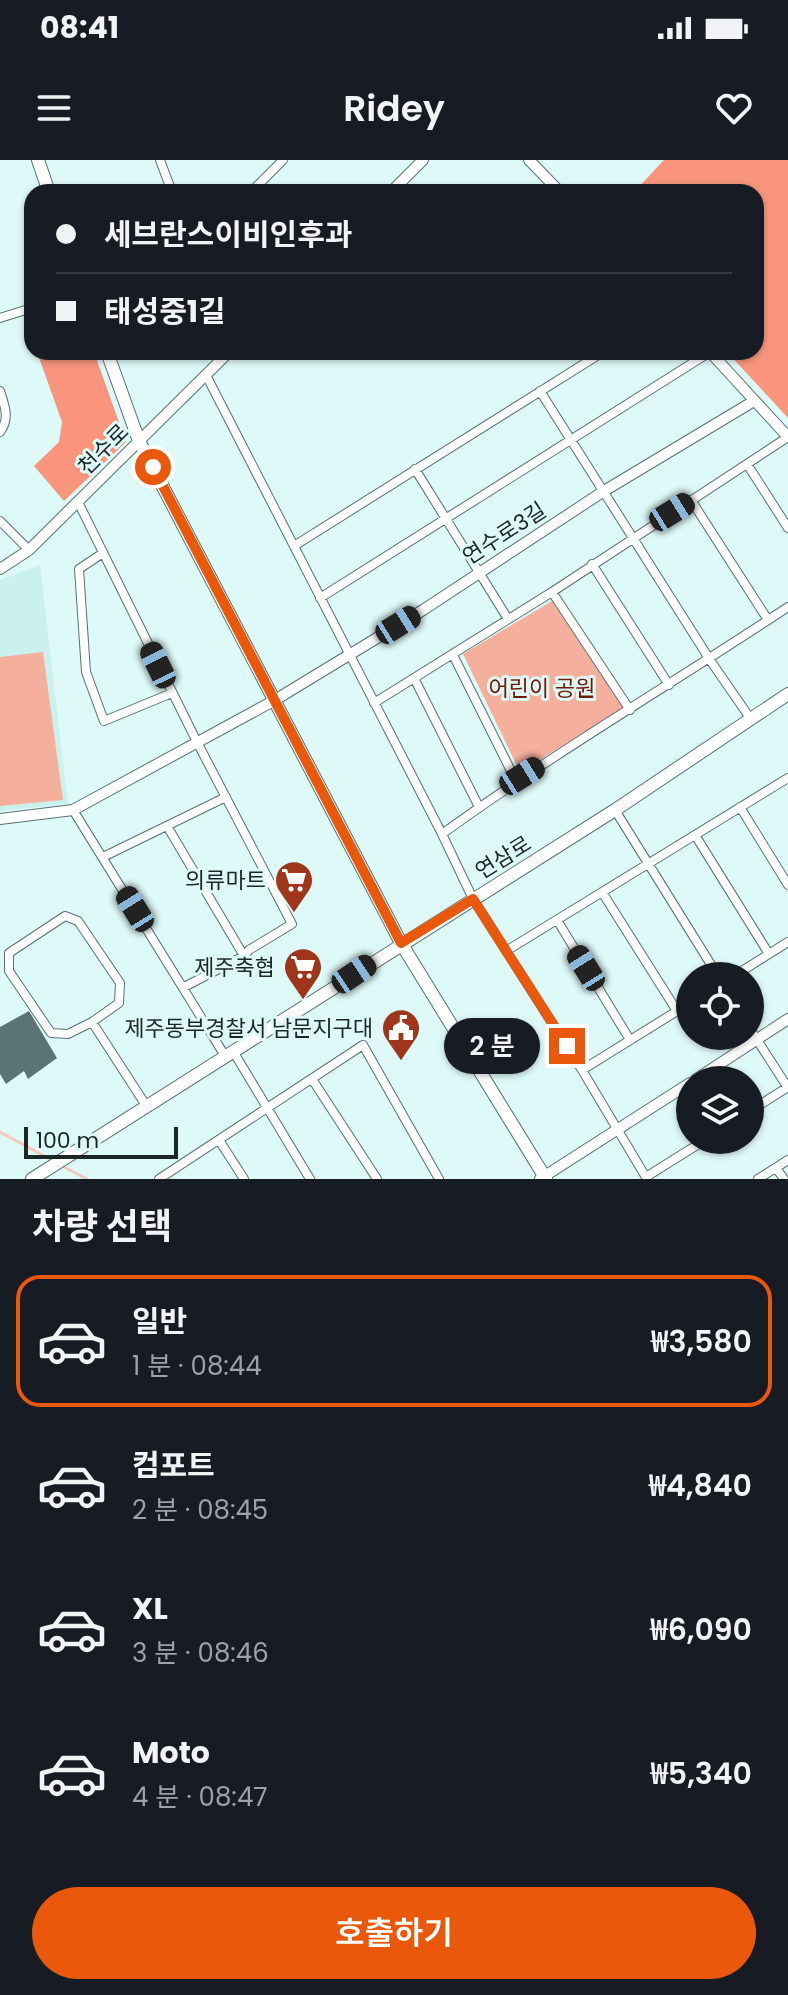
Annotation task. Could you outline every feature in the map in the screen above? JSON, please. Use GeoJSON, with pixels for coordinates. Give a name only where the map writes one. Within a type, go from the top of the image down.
{"type":"FeatureCollection","features":[{"type":"Feature","properties":{"kind":"main road"},"geometry":{"type":"LineString","coordinates":[[38,160],[46,184]]}},
{"type":"Feature","properties":{"kind":"main road"},"geometry":{"type":"LineString","coordinates":[[110,360],[139,441],[401,943],[544,1178]]}},
{"type":"Feature","properties":{"kind":"main road","name":"연삼로"},"geometry":{"type":"LineString","coordinates":[[32,1179],[615,810],[788,694]]}},
{"type":"Feature","properties":{"kind":"street"},"geometry":{"type":"LineString","coordinates":[[160,160],[169,184]]}},
{"type":"Feature","properties":{"kind":"street"},"geometry":{"type":"LineString","coordinates":[[259,184],[283,160]]}},
{"type":"Feature","properties":{"kind":"street"},"geometry":{"type":"LineString","coordinates":[[399,184],[423,160]]}},
{"type":"Feature","properties":{"kind":"street"},"geometry":{"type":"LineString","coordinates":[[529,160],[552,184]]}},
{"type":"Feature","properties":{"kind":"street"},"geometry":{"type":"LineString","coordinates":[[0,318],[24,310]]}},
{"type":"Feature","properties":{"kind":"street","name":"천수로"},"geometry":{"type":"LineString","coordinates":[[0,569],[29,550],[221,360]]}},
{"type":"Feature","properties":{"kind":"street"},"geometry":{"type":"LineString","coordinates":[[294,546],[590,360]]}},
{"type":"Feature","properties":{"kind":"street"},"geometry":{"type":"LineString","coordinates":[[320,598],[697,360]]}},
{"type":"Feature","properties":{"kind":"street"},"geometry":{"type":"LineString","coordinates":[[374,703],[552,592],[788,437],[717,360]]}},
{"type":"Feature","properties":{"kind":"street"},"geometry":{"type":"LineString","coordinates":[[206,375],[473,899],[647,1178],[684,1154]]}},
{"type":"Feature","properties":{"kind":"street"},"geometry":{"type":"LineString","coordinates":[[0,391],[7,412],[0,432]]}},
{"type":"Feature","properties":{"kind":"street"},"geometry":{"type":"LineString","coordinates":[[540,391],[750,718]]}},
{"type":"Feature","properties":{"kind":"street","name":"연수로3길"},"geometry":{"type":"LineString","coordinates":[[73,810],[349,656],[604,491],[754,401]]}},
{"type":"Feature","properties":{"kind":"street"},"geometry":{"type":"LineString","coordinates":[[747,464],[788,528]]}},
{"type":"Feature","properties":{"kind":"street"},"geometry":{"type":"LineString","coordinates":[[415,469],[508,619]]}},
{"type":"Feature","properties":{"kind":"street"},"geometry":{"type":"LineString","coordinates":[[691,500],[768,620]]}},
{"type":"Feature","properties":{"kind":"street"},"geometry":{"type":"LineString","coordinates":[[78,502],[172,693],[292,924],[244,956],[184,987]]}},
{"type":"Feature","properties":{"kind":"street"},"geometry":{"type":"LineString","coordinates":[[0,521],[29,550]]}},
{"type":"Feature","properties":{"kind":"street"},"geometry":{"type":"LineString","coordinates":[[103,553],[79,569],[86,672],[104,721],[172,693]]}},
{"type":"Feature","properties":{"kind":"street"},"geometry":{"type":"LineString","coordinates":[[592,564],[669,685]]}},
{"type":"Feature","properties":{"kind":"street"},"geometry":{"type":"LineString","coordinates":[[552,592],[630,710]]}},
{"type":"Feature","properties":{"kind":"street"},"geometry":{"type":"LineString","coordinates":[[442,834],[516,781],[710,660],[788,607]]}},
{"type":"Feature","properties":{"kind":"street"},"geometry":{"type":"LineString","coordinates":[[453,655],[516,781]]}},
{"type":"Feature","properties":{"kind":"street"},"geometry":{"type":"LineString","coordinates":[[414,678],[479,807]]}},
{"type":"Feature","properties":{"kind":"street"},"geometry":{"type":"LineString","coordinates":[[506,951],[788,778]]}},
{"type":"Feature","properties":{"kind":"street"},"geometry":{"type":"LineString","coordinates":[[103,857],[226,797]]}},
{"type":"Feature","properties":{"kind":"street"},"geometry":{"type":"LineString","coordinates":[[740,807],[788,885]]}},
{"type":"Feature","properties":{"kind":"street"},"geometry":{"type":"LineString","coordinates":[[0,819],[73,810],[310,1179]]}},
{"type":"Feature","properties":{"kind":"street"},"geometry":{"type":"LineString","coordinates":[[615,810],[709,962]]}},
{"type":"Feature","properties":{"kind":"street"},"geometry":{"type":"LineString","coordinates":[[167,826],[244,956]]}},
{"type":"Feature","properties":{"kind":"street"},"geometry":{"type":"LineString","coordinates":[[695,835],[769,954]]}},
{"type":"Feature","properties":{"kind":"street"},"geometry":{"type":"LineString","coordinates":[[602,892],[676,1009]]}},
{"type":"Feature","properties":{"kind":"street"},"geometry":{"type":"LineString","coordinates":[[65,916],[78,921],[120,983],[119,1003],[92,1022],[68,1034],[51,1033],[9,971],[9,953],[65,916]]}},
{"type":"Feature","properties":{"kind":"street"},"geometry":{"type":"LineString","coordinates":[[557,920],[630,1040]]}},
{"type":"Feature","properties":{"kind":"street"},"geometry":{"type":"LineString","coordinates":[[756,962],[788,942]]}},
{"type":"Feature","properties":{"kind":"street"},"geometry":{"type":"LineString","coordinates":[[582,1070],[676,1012]]}},
{"type":"Feature","properties":{"kind":"street"},"geometry":{"type":"LineString","coordinates":[[764,1035],[788,1019]]}},
{"type":"Feature","properties":{"kind":"street"},"geometry":{"type":"LineString","coordinates":[[92,1022],[147,1107]]}},
{"type":"Feature","properties":{"kind":"street"},"geometry":{"type":"LineString","coordinates":[[159,1179],[363,1045],[437,1176],[424,1179]]}},
{"type":"Feature","properties":{"kind":"street"},"geometry":{"type":"LineString","coordinates":[[717,1066],[742,1050]]}},
{"type":"Feature","properties":{"kind":"street"},"geometry":{"type":"LineString","coordinates":[[764,1050],[788,1087],[764,1102]]}},
{"type":"Feature","properties":{"kind":"street"},"geometry":{"type":"LineString","coordinates":[[312,1079],[377,1179]]}},
{"type":"Feature","properties":{"kind":"street"},"geometry":{"type":"LineString","coordinates":[[544,1178],[676,1092]]}},
{"type":"Feature","properties":{"kind":"street"},"geometry":{"type":"LineString","coordinates":[[219,1140],[244,1179]]}},
{"type":"Feature","properties":{"kind":"street"},"geometry":{"type":"LineString","coordinates":[[758,1179],[788,1160]]}},
{"type":"Feature","properties":{"kind":"street"},"geometry":{"type":"LineString","coordinates":[[776,1168],[784,1179]]}},
{"type":"Feature","properties":{"kind":"street"},"geometry":{"type":"LineString","coordinates":[[175,1169],[181,1179]]}},
{"type":"Feature","properties":{"kind":"shaded area"},"geometry":{"type":"Polygon","coordinates":[[[664,160],[788,160],[788,418],[734,360],[764,360],[764,184],[642,184],[664,160]]]}},
{"type":"Feature","properties":{"kind":"shaded area"},"geometry":{"type":"Polygon","coordinates":[[[40,360],[97,360],[126,442],[64,501],[34,466],[59,442],[62,422],[40,360]]]}},
{"type":"Feature","properties":{"kind":"shaded area"},"geometry":{"type":"Polygon","coordinates":[[[40,565],[68,804],[0,811],[0,580],[40,565]]]}},
{"type":"Feature","properties":{"kind":"green space","name":"어린이 공원"},"geometry":{"type":"Polygon","coordinates":[[[552,601],[623,708],[520,772],[463,654],[552,601]]]}},
{"type":"Feature","properties":{"kind":"green space"},"geometry":{"type":"Polygon","coordinates":[[[43,652],[63,800],[0,806],[0,657],[43,652]]]}},
{"type":"Feature","properties":{"kind":"building"},"geometry":{"type":"Polygon","coordinates":[[[29,1011],[57,1058],[28,1079],[24,1071],[6,1084],[0,1074],[0,1027],[29,1011]]]}},
{"type":"Feature","properties":{"kind":"waterway"},"geometry":{"type":"LineString","coordinates":[[0,1132],[52,1160]]}},
{"type":"Feature","properties":{"kind":"waterway"},"geometry":{"type":"LineString","coordinates":[[62,1166],[87,1179]]}},
{"type":"Feature","properties":{"kind":"place","name":"의류마트"},"geometry":{"type":"Point","coordinates":[294,914]}},
{"type":"Feature","properties":{"kind":"place","name":"제주축협"},"geometry":{"type":"Point","coordinates":[303,1001]}},
{"type":"Feature","properties":{"kind":"place","name":"제주동부경찰서 남문지구대"},"geometry":{"type":"Point","coordinates":[401,1062]}},
{"type":"Feature","properties":{"kind":"route"},"geometry":{"type":"LineString","coordinates":[[153,467],[401,943],[473,899],[567,1046]]}}]}
